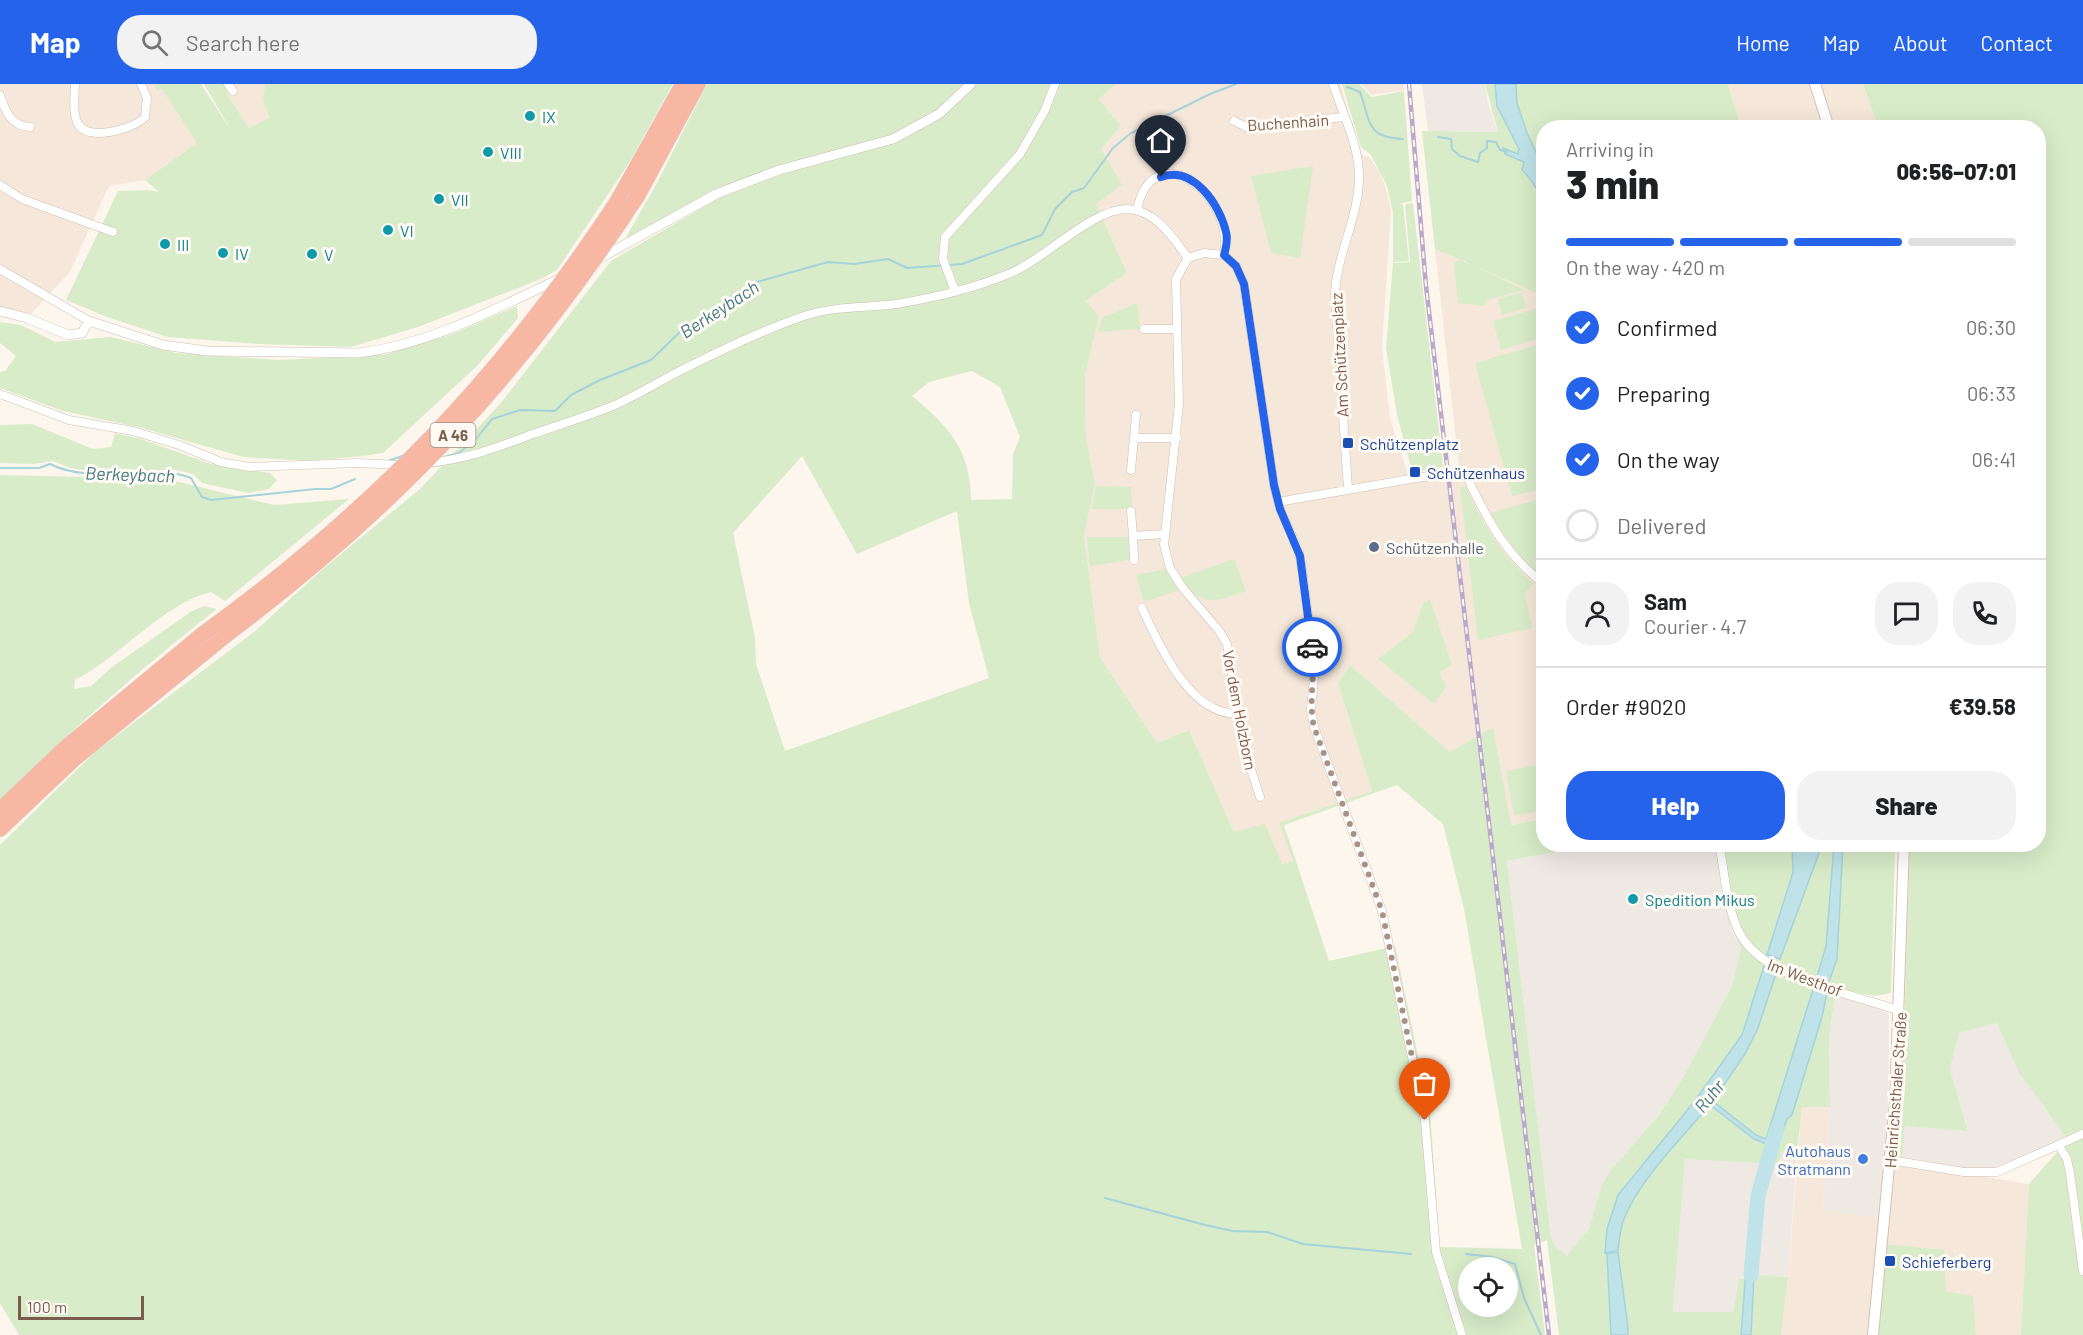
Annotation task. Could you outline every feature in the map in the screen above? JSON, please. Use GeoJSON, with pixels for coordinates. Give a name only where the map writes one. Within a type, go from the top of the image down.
{"type":"FeatureCollection","features":[{"type":"Feature","properties":{"kind":"highway","name":"A 46"},"geometry":{"type":"LineString","coordinates":[[0,810],[64,749],[203,634],[257,595],[326,539],[408,463],[455,415],[541,312],[617,202],[683,84]]}},
{"type":"Feature","properties":{"kind":"highway","name":"A 46"},"geometry":{"type":"LineString","coordinates":[[0,830],[81,752],[332,552],[430,460],[476,411],[562,306],[638,195],[698,84]]}},
{"type":"Feature","properties":{"kind":"main road"},"geometry":{"type":"LineString","coordinates":[[1815,84],[1826,120]]}},
{"type":"Feature","properties":{"kind":"main road","name":"Heinrichsthaler Straße"},"geometry":{"type":"LineString","coordinates":[[1873,1335],[1890,1160],[1900,1011],[1904,852]]}},
{"type":"Feature","properties":{"kind":"street"},"geometry":{"type":"LineString","coordinates":[[75,84],[74,111],[78,125],[84,131],[97,134],[126,128],[145,117],[147,98],[141,84]]}},
{"type":"Feature","properties":{"kind":"street"},"geometry":{"type":"LineString","coordinates":[[0,269],[89,321],[163,345],[207,351],[334,354],[380,351],[467,321],[550,283],[611,254],[716,194],[779,170],[893,139],[946,109],[971,84]]}},
{"type":"Feature","properties":{"kind":"street"},"geometry":{"type":"LineString","coordinates":[[955,291],[943,259],[945,237],[1020,154],[1042,117],[1055,84]]}},
{"type":"Feature","properties":{"kind":"street","name":"Am Schützenplatz"},"geometry":{"type":"LineString","coordinates":[[1333,84],[1355,142],[1359,177],[1357,200],[1339,261],[1335,296],[1348,489]]}},
{"type":"Feature","properties":{"kind":"street"},"geometry":{"type":"LineString","coordinates":[[0,95],[4,116],[16,124],[30,127]]}},
{"type":"Feature","properties":{"kind":"street","name":"Buchenhain"},"geometry":{"type":"LineString","coordinates":[[1234,121],[1246,128],[1344,117]]}},
{"type":"Feature","properties":{"kind":"street"},"geometry":{"type":"LineString","coordinates":[[1137,210],[1142,193],[1155,180],[1175,174],[1191,179],[1207,195],[1224,224],[1227,240],[1224,255]]}},
{"type":"Feature","properties":{"kind":"street"},"geometry":{"type":"LineString","coordinates":[[0,185],[28,202],[113,232]]}},
{"type":"Feature","properties":{"kind":"street"},"geometry":{"type":"LineString","coordinates":[[0,394],[69,420],[133,431],[179,444],[221,462],[249,467],[358,463],[389,466],[442,462],[502,447],[611,406],[687,368],[808,315],[835,308],[895,304],[955,291],[1028,266],[1098,216],[1114,210],[1137,210],[1159,222],[1188,258],[1204,253],[1224,255],[1236,266],[1244,284],[1278,502],[1299,551],[1315,668],[1311,710],[1314,727],[1375,889],[1388,937],[1425,1120],[1436,1252],[1462,1335]]}},
{"type":"Feature","properties":{"kind":"street","name":"Vor dem Holzborn"},"geometry":{"type":"LineString","coordinates":[[1188,258],[1176,279],[1179,378],[1177,438],[1164,534],[1166,553],[1174,574],[1227,644],[1235,678],[1237,714],[1245,751],[1260,797]]}},
{"type":"Feature","properties":{"kind":"street"},"geometry":{"type":"LineString","coordinates":[[0,311],[27,318],[68,335],[82,333],[89,321]]}},
{"type":"Feature","properties":{"kind":"street"},"geometry":{"type":"LineString","coordinates":[[1144,329],[1176,329]]}},
{"type":"Feature","properties":{"kind":"street"},"geometry":{"type":"LineString","coordinates":[[1131,470],[1136,415]]}},
{"type":"Feature","properties":{"kind":"street"},"geometry":{"type":"LineString","coordinates":[[1135,438],[1177,438]]}},
{"type":"Feature","properties":{"kind":"street"},"geometry":{"type":"LineString","coordinates":[[1278,502],[1454,472],[1466,475],[1494,532],[1536,577]]}},
{"type":"Feature","properties":{"kind":"street"},"geometry":{"type":"LineString","coordinates":[[1131,511],[1134,560]]}},
{"type":"Feature","properties":{"kind":"street"},"geometry":{"type":"LineString","coordinates":[[1133,536],[1164,534]]}},
{"type":"Feature","properties":{"kind":"street"},"geometry":{"type":"LineString","coordinates":[[1142,608],[1160,647],[1185,683],[1216,710],[1237,714]]}},
{"type":"Feature","properties":{"kind":"street","name":"Im Westhof"},"geometry":{"type":"LineString","coordinates":[[1721,852],[1737,926],[1751,951],[1763,962],[1900,1011]]}},
{"type":"Feature","properties":{"kind":"street"},"geometry":{"type":"LineString","coordinates":[[1890,1160],[1988,1173],[2013,1166],[2083,1134]]}},
{"type":"Feature","properties":{"kind":"street"},"geometry":{"type":"LineString","coordinates":[[2059,1146],[2067,1159],[2070,1173],[2083,1271]]}},
{"type":"Feature","properties":{"kind":"shaded area"},"geometry":{"type":"Polygon","coordinates":[[[0,84],[154,84],[157,92],[162,88],[197,143],[145,180],[109,186],[70,272],[27,318],[0,316],[0,84]]]}},
{"type":"Feature","properties":{"kind":"shaded area"},"geometry":{"type":"Polygon","coordinates":[[[226,84],[265,84],[263,99],[269,119],[249,128],[227,94],[226,84]]]}},
{"type":"Feature","properties":{"kind":"shaded area"},"geometry":{"type":"Polygon","coordinates":[[[1116,84],[1340,84],[1362,155],[1369,157],[1379,171],[1391,211],[1382,348],[1390,418],[1408,475],[1459,468],[1435,249],[1536,293],[1536,500],[1490,514],[1529,566],[1536,572],[1536,820],[1511,825],[1450,752],[1350,665],[1338,683],[1372,791],[1280,823],[1293,861],[1282,864],[1234,832],[1189,730],[1157,743],[1100,657],[1084,536],[1095,483],[1086,438],[1085,376],[1099,316],[1086,301],[1127,273],[1096,204],[1101,149],[1121,126],[1099,99],[1116,84]]]}},
{"type":"Feature","properties":{"kind":"shaded area"},"geometry":{"type":"Polygon","coordinates":[[[1361,84],[1404,84],[1404,90],[1372,95],[1361,84]]]}},
{"type":"Feature","properties":{"kind":"shaded area"},"geometry":{"type":"Polygon","coordinates":[[[1422,84],[1485,84],[1488,103],[1498,132],[1428,131],[1422,84]]]}},
{"type":"Feature","properties":{"kind":"shaded area"},"geometry":{"type":"Polygon","coordinates":[[[1728,84],[1863,84],[1876,120],[1739,120],[1728,84]]]}},
{"type":"Feature","properties":{"kind":"shaded area"},"geometry":{"type":"Polygon","coordinates":[[[1555,852],[1715,852],[1731,929],[1741,948],[1732,986],[1681,1081],[1659,1115],[1610,1171],[1602,1184],[1589,1229],[1567,1255],[1555,1246],[1551,1239],[1507,861],[1555,852]]]}},
{"type":"Feature","properties":{"kind":"shaded area"},"geometry":{"type":"Polygon","coordinates":[[[1835,994],[1884,1009],[1889,1016],[1888,1161],[1877,1218],[1823,1209],[1830,1107],[1829,1039],[1835,994]]]}},
{"type":"Feature","properties":{"kind":"shaded area"},"geometry":{"type":"Polygon","coordinates":[[[1997,1022],[2019,1073],[2068,1140],[2000,1170],[1965,1170],[1902,1160],[1905,1126],[1968,1130],[1950,1069],[1959,1033],[1997,1022]]]}},
{"type":"Feature","properties":{"kind":"shaded area"},"geometry":{"type":"Polygon","coordinates":[[[1802,1107],[1830,1107],[1823,1209],[1888,1161],[2029,1184],[2021,1335],[1976,1335],[1973,1296],[1878,1335],[1781,1335],[1802,1107]]]}},
{"type":"Feature","properties":{"kind":"shaded area"},"geometry":{"type":"Polygon","coordinates":[[[1780,1152],[1797,1153],[1788,1277],[1755,1276],[1755,1258],[1747,1257],[1746,1278],[1739,1279],[1734,1312],[1673,1312],[1685,1158],[1779,1164],[1780,1152]]]}},
{"type":"Feature","properties":{"kind":"green space"},"geometry":{"type":"Polygon","coordinates":[[[154,84],[201,84],[232,132],[204,84],[226,84],[227,94],[249,128],[269,118],[263,99],[265,84],[673,84],[629,163],[557,270],[541,279],[418,327],[351,347],[259,344],[168,337],[107,317],[66,300],[118,191],[159,192],[145,180],[197,143],[162,89],[157,92],[154,84]]]}},
{"type":"Feature","properties":{"kind":"green space"},"geometry":{"type":"Polygon","coordinates":[[[707,84],[1116,84],[1099,99],[1121,126],[1101,149],[1122,185],[1096,204],[1127,273],[1086,301],[1099,316],[1085,376],[1086,438],[1095,483],[1084,536],[1100,657],[1157,743],[1189,730],[1234,832],[1265,824],[1282,864],[1293,861],[1279,823],[1372,791],[1338,683],[1350,665],[1450,752],[1493,727],[1511,825],[1536,820],[1536,852],[1555,852],[1507,861],[1551,1238],[1555,1246],[1567,1255],[1589,1229],[1602,1184],[1610,1171],[1659,1115],[1681,1081],[1732,986],[1741,948],[1728,920],[1715,852],[1792,852],[1793,872],[1767,955],[1780,959],[1819,852],[1833,852],[1826,946],[1816,980],[1837,959],[1843,852],[1895,852],[1891,993],[1875,996],[1842,990],[1835,994],[1829,1039],[1830,1107],[1802,1107],[1797,1153],[1781,1152],[1779,1164],[1685,1159],[1673,1312],[1733,1312],[1739,1279],[1746,1278],[1741,1335],[1628,1335],[1618,1251],[1607,1255],[1611,1335],[1559,1335],[1547,1240],[1534,1245],[1545,1335],[19,1335],[0,1303],[0,845],[96,751],[254,632],[324,568],[421,488],[500,404],[611,261],[717,199],[808,167],[805,159],[625,239],[657,183],[707,84]],[[972,371],[929,382],[912,396],[947,429],[962,453],[967,467],[971,500],[1012,499],[1013,454],[1020,437],[1000,387],[972,371]],[[802,456],[733,533],[755,638],[756,664],[785,751],[989,678],[969,603],[957,511],[857,554],[802,456]],[[1397,785],[1284,825],[1329,961],[1395,946],[1430,1113],[1440,1247],[1522,1249],[1464,909],[1443,824],[1397,785]]]}},
{"type":"Feature","properties":{"kind":"green space"},"geometry":{"type":"Polygon","coordinates":[[[1342,84],[1359,84],[1372,97],[1404,91],[1412,201],[1398,204],[1403,204],[1409,261],[1393,262],[1393,213],[1387,186],[1371,155],[1361,147],[1342,84]]]}},
{"type":"Feature","properties":{"kind":"green space"},"geometry":{"type":"Polygon","coordinates":[[[1485,84],[1495,84],[1497,106],[1527,132],[1517,103],[1516,84],[1728,84],[1739,120],[1536,120],[1536,293],[1435,249],[1422,131],[1498,132],[1485,84]]]}},
{"type":"Feature","properties":{"kind":"green space"},"geometry":{"type":"Polygon","coordinates":[[[1863,84],[2083,84],[2083,1335],[2021,1335],[2029,1184],[2068,1140],[2019,1073],[1997,1023],[1959,1033],[1950,1069],[1968,1131],[1905,1126],[1902,1160],[1898,1157],[1905,1088],[1902,1087],[1910,852],[2046,852],[2046,120],[1876,120],[1863,84]]]}},
{"type":"Feature","properties":{"kind":"green space"},"geometry":{"type":"Polygon","coordinates":[[[1313,166],[1300,258],[1271,253],[1251,176],[1313,166]]]}},
{"type":"Feature","properties":{"kind":"green space"},"geometry":{"type":"Polygon","coordinates":[[[1413,203],[1443,467],[1422,471],[1421,465],[1411,467],[1397,415],[1386,348],[1393,263],[1410,262],[1405,204],[1413,203]]]}},
{"type":"Feature","properties":{"kind":"green space"},"geometry":{"type":"Polygon","coordinates":[[[1462,260],[1524,290],[1487,300],[1484,306],[1458,303],[1454,262],[1462,260]]]}},
{"type":"Feature","properties":{"kind":"green space"},"geometry":{"type":"Polygon","coordinates":[[[1522,292],[1526,308],[1502,315],[1498,299],[1522,292]]]}},
{"type":"Feature","properties":{"kind":"green space"},"geometry":{"type":"Polygon","coordinates":[[[1137,303],[1140,329],[1098,332],[1102,318],[1137,303]]]}},
{"type":"Feature","properties":{"kind":"green space"},"geometry":{"type":"Polygon","coordinates":[[[517,306],[518,318],[478,365],[383,453],[308,461],[243,457],[142,428],[63,411],[0,388],[0,372],[5,371],[16,356],[0,343],[0,322],[21,325],[55,342],[111,337],[176,353],[278,360],[384,355],[453,334],[517,306]]]}},
{"type":"Feature","properties":{"kind":"green space"},"geometry":{"type":"Polygon","coordinates":[[[1536,309],[1536,339],[1501,350],[1493,321],[1536,309]]]}},
{"type":"Feature","properties":{"kind":"green space"},"geometry":{"type":"Polygon","coordinates":[[[1536,345],[1536,491],[1512,496],[1475,363],[1536,345]]]}},
{"type":"Feature","properties":{"kind":"green space"},"geometry":{"type":"Polygon","coordinates":[[[32,424],[93,449],[111,447],[115,433],[141,439],[211,464],[270,473],[277,480],[269,489],[248,493],[202,483],[193,474],[176,470],[90,471],[70,468],[53,461],[34,464],[0,463],[0,425],[32,424]]]}},
{"type":"Feature","properties":{"kind":"green space"},"geometry":{"type":"Polygon","coordinates":[[[0,475],[167,479],[274,505],[349,499],[225,601],[211,592],[194,598],[159,618],[92,670],[75,680],[74,689],[91,686],[112,667],[192,611],[204,606],[217,609],[106,701],[0,800],[0,475]]]}},
{"type":"Feature","properties":{"kind":"green space"},"geometry":{"type":"Polygon","coordinates":[[[1096,486],[1131,487],[1132,509],[1092,509],[1096,486]]]}},
{"type":"Feature","properties":{"kind":"green space"},"geometry":{"type":"Polygon","coordinates":[[[1460,487],[1466,487],[1494,540],[1534,584],[1525,593],[1532,628],[1478,640],[1460,487]]]}},
{"type":"Feature","properties":{"kind":"green space"},"geometry":{"type":"Polygon","coordinates":[[[1536,500],[1536,571],[1514,548],[1490,513],[1536,500]]]}},
{"type":"Feature","properties":{"kind":"green space"},"geometry":{"type":"Polygon","coordinates":[[[1087,537],[1129,537],[1129,560],[1090,566],[1087,537]]]}},
{"type":"Feature","properties":{"kind":"green space"},"geometry":{"type":"Polygon","coordinates":[[[1234,559],[1246,591],[1235,595],[1217,600],[1202,598],[1188,588],[1180,578],[1234,559]]]}},
{"type":"Feature","properties":{"kind":"green space"},"geometry":{"type":"Polygon","coordinates":[[[1166,569],[1179,590],[1144,602],[1136,575],[1166,569]]]}},
{"type":"Feature","properties":{"kind":"green space"},"geometry":{"type":"Polygon","coordinates":[[[1430,599],[1452,665],[1439,672],[1446,687],[1434,704],[1378,659],[1413,632],[1423,604],[1430,599]]]}},
{"type":"Feature","properties":{"kind":"green space"},"geometry":{"type":"Polygon","coordinates":[[[1536,765],[1536,811],[1514,816],[1506,771],[1536,765]]]}},
{"type":"Feature","properties":{"kind":"green space"},"geometry":{"type":"Polygon","coordinates":[[[1886,1244],[1944,1250],[1946,1291],[1973,1296],[1976,1335],[1878,1335],[1886,1244]]]}},
{"type":"Feature","properties":{"kind":"green space"},"geometry":{"type":"Polygon","coordinates":[[[1755,1276],[1788,1277],[1781,1335],[1751,1335],[1755,1276]]]}},
{"type":"Feature","properties":{"kind":"water"},"geometry":{"type":"Polygon","coordinates":[[[1495,84],[1516,84],[1517,103],[1536,152],[1536,187],[1522,170],[1524,162],[1505,154],[1503,148],[1518,154],[1519,149],[1497,106],[1495,84]]]}},
{"type":"Feature","properties":{"kind":"water"},"geometry":{"type":"Polygon","coordinates":[[[1792,852],[1819,852],[1780,959],[1767,955],[1793,872],[1792,852]]]}},
{"type":"Feature","properties":{"kind":"water"},"geometry":{"type":"Polygon","coordinates":[[[1833,852],[1843,852],[1837,959],[1828,985],[1816,980],[1826,946],[1833,852]]]}},
{"type":"Feature","properties":{"kind":"water"},"geometry":{"type":"Polygon","coordinates":[[[1764,966],[1777,971],[1758,1028],[1745,1054],[1713,1101],[1756,1135],[1766,1139],[1815,983],[1828,988],[1822,1017],[1792,1115],[1787,1119],[1777,1148],[1754,1139],[1710,1105],[1661,1161],[1638,1192],[1623,1222],[1618,1250],[1605,1253],[1607,1229],[1618,1195],[1694,1102],[1742,1035],[1764,966]]]}},
{"type":"Feature","properties":{"kind":"water"},"geometry":{"type":"Polygon","coordinates":[[[1618,1252],[1628,1335],[1611,1335],[1607,1254],[1618,1252]]]}},
{"type":"Feature","properties":{"kind":"water"},"geometry":{"type":"Polygon","coordinates":[[[1747,1257],[1755,1257],[1751,1335],[1741,1335],[1747,1257]]]}},
{"type":"Feature","properties":{"kind":"waterway","name":"Berkeybach"},"geometry":{"type":"LineString","coordinates":[[440,458],[459,453],[476,439],[492,419],[520,410],[555,411],[571,395],[600,380],[651,360],[683,329],[753,283],[828,262],[854,264],[888,259],[907,268],[962,264],[1042,235],[1055,209],[1072,192],[1084,188],[1113,148],[1131,133],[1210,94],[1236,84]]}},
{"type":"Feature","properties":{"kind":"waterway","name":"Berkeybach"},"geometry":{"type":"LineString","coordinates":[[1347,87],[1360,92],[1369,120],[1376,131],[1391,138],[1403,139]]}},
{"type":"Feature","properties":{"kind":"waterway","name":"Berkeybach"},"geometry":{"type":"LineString","coordinates":[[1438,137],[1451,139],[1452,149],[1460,156],[1478,162],[1480,153],[1487,148],[1487,141],[1496,142],[1500,150],[1507,152]]}},
{"type":"Feature","properties":{"kind":"waterway","name":"Berkeybach"},"geometry":{"type":"LineString","coordinates":[[388,461],[405,455]]}},
{"type":"Feature","properties":{"kind":"waterway","name":"Berkeybach"},"geometry":{"type":"LineString","coordinates":[[0,468],[39,468],[50,464],[84,473],[174,473],[191,478],[202,497],[211,500],[331,489],[355,479]]}},
{"type":"Feature","properties":{"kind":"waterway","name":"Ruhr"},"geometry":{"type":"LineString","coordinates":[[1751,1275],[1758,1196],[1777,1128]]}},
{"type":"Feature","properties":{"kind":"waterway"},"geometry":{"type":"LineString","coordinates":[[1105,1198],[1205,1225],[1233,1231],[1267,1232],[1303,1244],[1411,1254]]}},
{"type":"Feature","properties":{"kind":"waterway"},"geometry":{"type":"LineString","coordinates":[[1466,1254],[1492,1257],[1515,1264],[1524,1298],[1541,1335]]}},
{"type":"Feature","properties":{"kind":"railway"},"geometry":{"type":"LineString","coordinates":[[1409,84],[1426,286],[1549,1335]]}},
{"type":"Feature","properties":{"kind":"way so far"},"geometry":{"type":"LineString","coordinates":[[1312,647],[1315,668],[1311,716],[1382,911],[1425,1120]]}},
{"type":"Feature","properties":{"kind":"place","name":"IX"},"geometry":{"type":"Point","coordinates":[530,116]}},
{"type":"Feature","properties":{"kind":"place","name":"VIII"},"geometry":{"type":"Point","coordinates":[488,152]}},
{"type":"Feature","properties":{"kind":"place","name":"VII"},"geometry":{"type":"Point","coordinates":[439,199]}},
{"type":"Feature","properties":{"kind":"place","name":"VI"},"geometry":{"type":"Point","coordinates":[388,230]}},
{"type":"Feature","properties":{"kind":"place","name":"III"},"geometry":{"type":"Point","coordinates":[165,244]}},
{"type":"Feature","properties":{"kind":"place","name":"IV"},"geometry":{"type":"Point","coordinates":[223,253]}},
{"type":"Feature","properties":{"kind":"place","name":"V"},"geometry":{"type":"Point","coordinates":[312,254]}},
{"type":"Feature","properties":{"kind":"place","name":"Schützenplatz"},"geometry":{"type":"Point","coordinates":[1348,443]}},
{"type":"Feature","properties":{"kind":"place","name":"Schützenhaus"},"geometry":{"type":"Point","coordinates":[1415,472]}},
{"type":"Feature","properties":{"kind":"place","name":"Schützenhalle"},"geometry":{"type":"Point","coordinates":[1374,547]}},
{"type":"Feature","properties":{"kind":"place","name":"Spedition Mikus"},"geometry":{"type":"Point","coordinates":[1633,899]}},
{"type":"Feature","properties":{"kind":"place","name":"Autohaus Stratmann"},"geometry":{"type":"Point","coordinates":[1863,1159]}},
{"type":"Feature","properties":{"kind":"place","name":"Schieferberg"},"geometry":{"type":"Point","coordinates":[1890,1261]}},
{"type":"Feature","properties":{"kind":"route"},"geometry":{"type":"LineString","coordinates":[[1161,177],[1175,174],[1186,177],[1200,186],[1207,195],[1226,231],[1224,255],[1236,266],[1244,284],[1266,419],[1274,485],[1283,518],[1299,551],[1312,647]]}}]}
